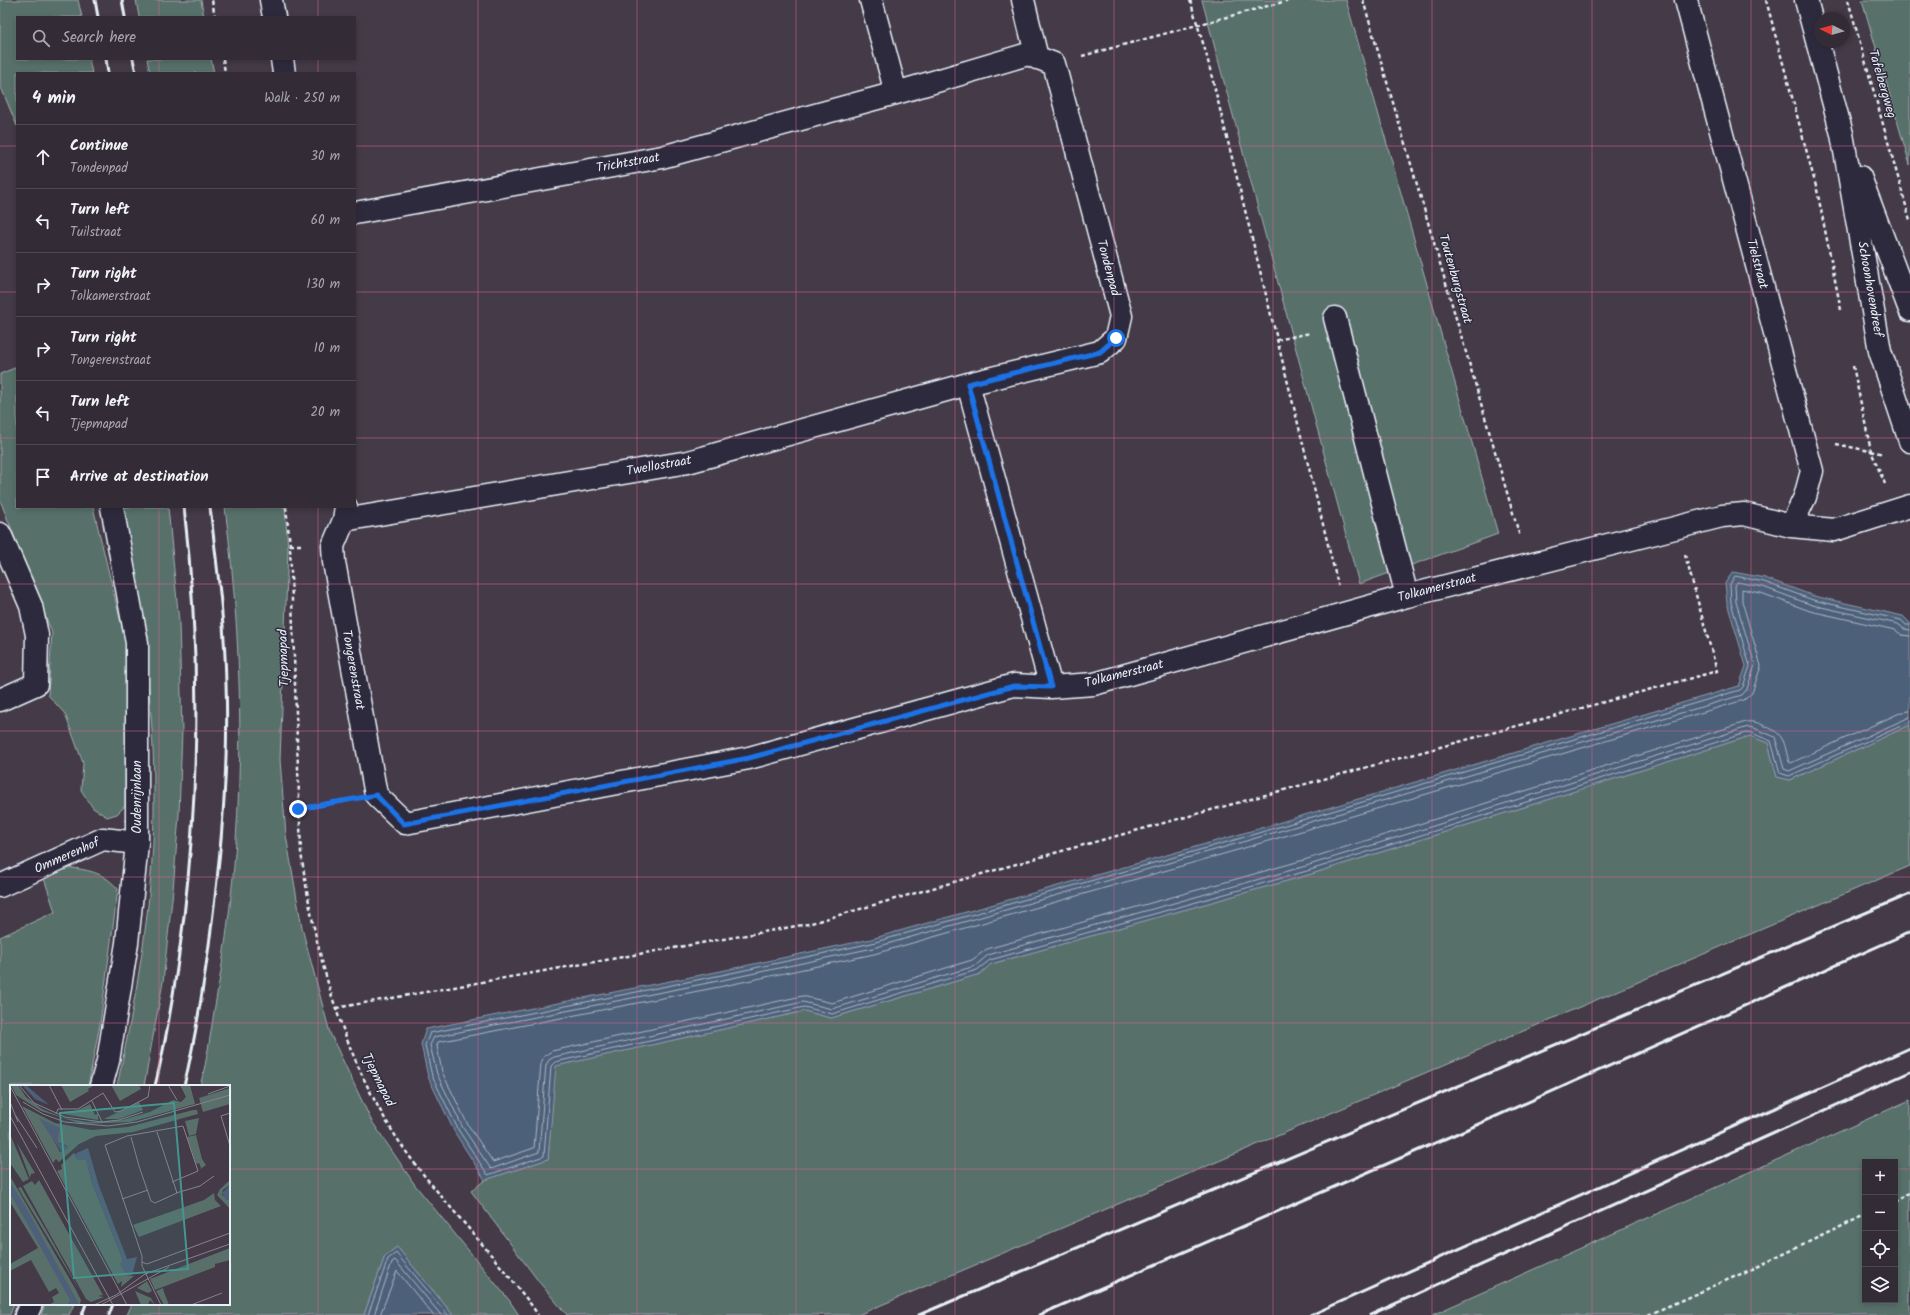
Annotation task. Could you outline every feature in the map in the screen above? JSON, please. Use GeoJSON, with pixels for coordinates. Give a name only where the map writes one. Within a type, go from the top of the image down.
{"type":"FeatureCollection","features":[{"type":"Feature","properties":{"kind":"street"},"geometry":{"type":"LineString","coordinates":[[271,0],[274,16]]}},
{"type":"Feature","properties":{"kind":"street"},"geometry":{"type":"LineString","coordinates":[[871,0],[896,93],[1028,54],[1046,61]]}},
{"type":"Feature","properties":{"kind":"street","name":"Tondenpad"},"geometry":{"type":"LineString","coordinates":[[968,384],[1100,352],[1116,338],[1121,316],[1046,61],[1023,0]]}},
{"type":"Feature","properties":{"kind":"street","name":"Tielstraat"},"geometry":{"type":"LineString","coordinates":[[1686,0],[1812,471],[1805,497],[1792,526]]}},
{"type":"Feature","properties":{"kind":"street","name":"Schoonhovendreef"},"geometry":{"type":"LineString","coordinates":[[1806,0],[1842,134],[1880,351],[1910,441]]}},
{"type":"Feature","properties":{"kind":"street"},"geometry":{"type":"LineString","coordinates":[[282,60],[284,72]]}},
{"type":"Feature","properties":{"kind":"street","name":"Trichtstraat"},"geometry":{"type":"LineString","coordinates":[[356,213],[662,157],[896,93]]}},
{"type":"Feature","properties":{"kind":"street","name":"Schoonhovendreef"},"geometry":{"type":"LineString","coordinates":[[1842,134],[1910,310]]}},
{"type":"Feature","properties":{"kind":"street"},"geometry":{"type":"LineString","coordinates":[[1335,318],[1407,596]]}},
{"type":"Feature","properties":{"kind":"street"},"geometry":{"type":"LineString","coordinates":[[968,384],[1051,687]]}},
{"type":"Feature","properties":{"kind":"street","name":"Twellostraat"},"geometry":{"type":"LineString","coordinates":[[345,513],[688,462],[968,384]]}},
{"type":"Feature","properties":{"kind":"street","name":"Oudenrijnlaan"},"geometry":{"type":"LineString","coordinates":[[101,1085],[108,1061],[127,942],[137,843],[137,643],[112,508]]}},
{"type":"Feature","properties":{"kind":"street","name":"Tolkamerstraat"},"geometry":{"type":"LineString","coordinates":[[376,795],[404,824],[749,758],[1014,686],[1051,687],[1094,684],[1407,596],[1528,564],[1722,516],[1744,514],[1792,526],[1834,530],[1903,509]]}},
{"type":"Feature","properties":{"kind":"street","name":"Tongerenstraat"},"geometry":{"type":"LineString","coordinates":[[345,513],[333,546],[334,562],[376,795]]}},
{"type":"Feature","properties":{"kind":"street"},"geometry":{"type":"LineString","coordinates":[[0,534],[31,606],[37,635],[36,684],[0,700]]}},
{"type":"Feature","properties":{"kind":"street","name":"Ommerenhof"},"geometry":{"type":"LineString","coordinates":[[0,886],[103,839],[137,843]]}},
{"type":"Feature","properties":{"kind":"street"},"geometry":{"type":"LineString","coordinates":[[26,1315],[31,1305]]}},
{"type":"Feature","properties":{"kind":"path"},"geometry":{"type":"LineString","coordinates":[[212,0],[215,16]]}},
{"type":"Feature","properties":{"kind":"path"},"geometry":{"type":"LineString","coordinates":[[1190,0],[1345,613]]}},
{"type":"Feature","properties":{"kind":"path"},"geometry":{"type":"LineString","coordinates":[[1046,61],[1197,25],[1290,0]]}},
{"type":"Feature","properties":{"kind":"path","name":"Toutenburgstraat"},"geometry":{"type":"LineString","coordinates":[[1364,0],[1528,564]]}},
{"type":"Feature","properties":{"kind":"path"},"geometry":{"type":"LineString","coordinates":[[1766,0],[1817,190],[1842,313]]}},
{"type":"Feature","properties":{"kind":"path","name":"Tafelbergweg"},"geometry":{"type":"LineString","coordinates":[[1848,0],[1910,220]]}},
{"type":"Feature","properties":{"kind":"path"},"geometry":{"type":"LineString","coordinates":[[223,60],[225,72]]}},
{"type":"Feature","properties":{"kind":"path"},"geometry":{"type":"LineString","coordinates":[[1851,359],[1870,451],[1903,509]]}},
{"type":"Feature","properties":{"kind":"path"},"geometry":{"type":"LineString","coordinates":[[1804,438],[1890,455]]}},
{"type":"Feature","properties":{"kind":"path","name":"Tjepmapad"},"geometry":{"type":"LineString","coordinates":[[286,508],[290,545],[298,809],[301,852],[306,895],[319,951],[336,1008],[357,1061],[375,1100],[395,1134],[422,1173],[491,1254],[538,1315]]}},
{"type":"Feature","properties":{"kind":"path"},"geometry":{"type":"LineString","coordinates":[[336,1008],[808,924],[1051,854],[1717,671],[1678,528]]}},
{"type":"Feature","properties":{"kind":"path"},"geometry":{"type":"LineString","coordinates":[[298,809],[376,795]]}},
{"type":"Feature","properties":{"kind":"path"},"geometry":{"type":"LineString","coordinates":[[1898,1199],[1910,1193]]}},
{"type":"Feature","properties":{"kind":"path"},"geometry":{"type":"LineString","coordinates":[[1648,1315],[1759,1266],[1862,1216]]}},
{"type":"Feature","properties":{"kind":"green space"},"geometry":{"type":"Polygon","coordinates":[[[0,0],[78,0],[82,16],[16,16],[16,60],[89,60],[92,72],[16,72],[16,124],[0,85],[0,0]]]}},
{"type":"Feature","properties":{"kind":"green space"},"geometry":{"type":"Polygon","coordinates":[[[136,0],[201,0],[204,16],[139,16],[136,0]]]}},
{"type":"Feature","properties":{"kind":"green space"},"geometry":{"type":"Polygon","coordinates":[[[1202,0],[1346,0],[1498,534],[1359,584],[1202,0]]]}},
{"type":"Feature","properties":{"kind":"green space"},"geometry":{"type":"Polygon","coordinates":[[[1862,0],[1910,0],[1910,165],[1862,0]]]}},
{"type":"Feature","properties":{"kind":"green space"},"geometry":{"type":"Polygon","coordinates":[[[147,60],[211,60],[214,72],[150,72],[147,60]]]}},
{"type":"Feature","properties":{"kind":"green space"},"geometry":{"type":"Polygon","coordinates":[[[16,367],[16,508],[93,508],[126,644],[125,806],[117,814],[107,817],[93,808],[81,790],[83,763],[65,714],[48,695],[52,633],[0,500],[0,374],[16,367]]]}},
{"type":"Feature","properties":{"kind":"green space"},"geometry":{"type":"Polygon","coordinates":[[[123,508],[168,508],[179,622],[182,731],[179,815],[173,890],[163,982],[144,1085],[117,1085],[132,1013],[144,940],[152,866],[154,829],[151,721],[135,578],[123,508]]]}},
{"type":"Feature","properties":{"kind":"green space"},"geometry":{"type":"Polygon","coordinates":[[[225,508],[285,508],[288,549],[280,760],[286,835],[302,928],[330,1033],[371,1120],[415,1185],[509,1300],[519,1315],[453,1315],[397,1247],[385,1256],[364,1315],[127,1315],[132,1305],[230,1305],[230,1085],[200,1085],[207,1054],[226,938],[238,815],[240,754],[239,692],[237,631],[225,508]]]}},
{"type":"Feature","properties":{"kind":"green space"},"geometry":{"type":"Polygon","coordinates":[[[1910,725],[1910,866],[858,1315],[567,1315],[539,1282],[471,1191],[485,1180],[548,1159],[555,1066],[805,1011],[831,1018],[980,974],[991,964],[1308,875],[1750,736],[1768,743],[1777,777],[1790,780],[1910,725]]]}},
{"type":"Feature","properties":{"kind":"green space"},"geometry":{"type":"Polygon","coordinates":[[[59,866],[84,870],[98,874],[112,882],[118,889],[100,1024],[88,1085],[10,1085],[10,1305],[14,1305],[10,1315],[0,1315],[0,937],[55,912],[42,872],[59,866]]]}},
{"type":"Feature","properties":{"kind":"green space"},"geometry":{"type":"Polygon","coordinates":[[[1910,1100],[1910,1314],[1432,1315],[1910,1100]]]}},
{"type":"Feature","properties":{"kind":"green space"},"geometry":{"type":"Polygon","coordinates":[[[45,1305],[74,1305],[69,1315],[41,1315],[45,1305]]]}},
{"type":"Feature","properties":{"kind":"water"},"geometry":{"type":"Polygon","coordinates":[[[1733,572],[1765,578],[1814,596],[1903,616],[1910,623],[1910,725],[1790,780],[1777,777],[1768,743],[1750,736],[1308,875],[991,964],[980,974],[831,1018],[805,1011],[556,1066],[548,1159],[485,1180],[455,1133],[428,1077],[421,1044],[426,1029],[716,972],[871,939],[1237,835],[1739,686],[1746,666],[1727,603],[1725,583],[1733,572]]]}},
{"type":"Feature","properties":{"kind":"water"},"geometry":{"type":"Polygon","coordinates":[[[397,1247],[453,1315],[364,1315],[385,1256],[397,1247]]]}},
{"type":"Feature","properties":{"kind":"railway"},"geometry":{"type":"LineString","coordinates":[[95,0],[98,16]]}},
{"type":"Feature","properties":{"kind":"railway"},"geometry":{"type":"LineString","coordinates":[[122,0],[125,16]]}},
{"type":"Feature","properties":{"kind":"railway"},"geometry":{"type":"LineString","coordinates":[[106,60],[108,72]]}},
{"type":"Feature","properties":{"kind":"railway"},"geometry":{"type":"LineString","coordinates":[[133,60],[136,72]]}},
{"type":"Feature","properties":{"kind":"railway"},"geometry":{"type":"LineString","coordinates":[[155,1085],[172,1001],[184,916],[193,814],[196,712],[195,661],[193,610],[184,508]]}},
{"type":"Feature","properties":{"kind":"railway"},"geometry":{"type":"LineString","coordinates":[[184,1085],[197,1025],[209,943],[219,863],[226,774],[227,714],[224,640],[210,508]]}},
{"type":"Feature","properties":{"kind":"railway"},"geometry":{"type":"LineString","coordinates":[[919,1315],[1910,894]]}},
{"type":"Feature","properties":{"kind":"railway"},"geometry":{"type":"LineString","coordinates":[[1039,1315],[1472,1127],[1910,932]]}},
{"type":"Feature","properties":{"kind":"railway"},"geometry":{"type":"LineString","coordinates":[[1311,1315],[1910,1048]]}},
{"type":"Feature","properties":{"kind":"railway"},"geometry":{"type":"LineString","coordinates":[[1370,1315],[1910,1072]]}},
{"type":"Feature","properties":{"kind":"railway"},"geometry":{"type":"LineString","coordinates":[[82,1315],[86,1305]]}},
{"type":"Feature","properties":{"kind":"railway"},"geometry":{"type":"LineString","coordinates":[[109,1315],[113,1305]]}},
{"type":"Feature","properties":{"kind":"route"},"geometry":{"type":"LineString","coordinates":[[298,809],[376,795],[404,824],[749,758],[1014,686],[1051,687],[968,384],[1100,352],[1116,338]]}}]}
